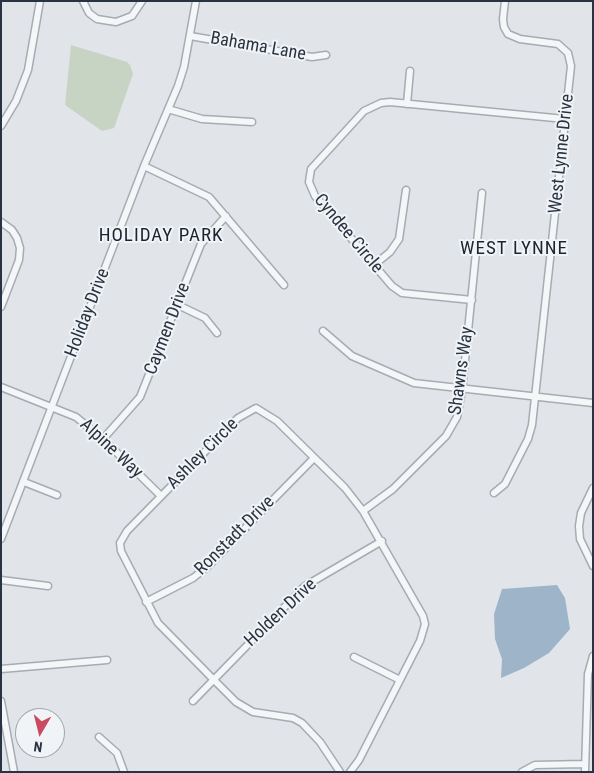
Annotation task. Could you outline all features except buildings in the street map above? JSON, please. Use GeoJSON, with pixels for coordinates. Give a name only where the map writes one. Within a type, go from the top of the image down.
{"type":"FeatureCollection","features":[{"type":"Feature","properties":{"kind":"street"},"geometry":{"type":"LineString","coordinates":[[1,126],[16,101],[28,70],[40,1]]}},
{"type":"Feature","properties":{"kind":"street"},"geometry":{"type":"LineString","coordinates":[[83,1],[90,13],[97,19],[116,22],[132,16],[142,1]]}},
{"type":"Feature","properties":{"kind":"street","name":"Holiday Drive"},"geometry":{"type":"LineString","coordinates":[[1,539],[144,166],[184,67],[196,1]]}},
{"type":"Feature","properties":{"kind":"street","name":"West Lynne Drive"},"geometry":{"type":"LineString","coordinates":[[494,493],[505,484],[528,439],[536,397],[571,66],[568,53],[558,44],[520,40],[508,34],[504,27],[503,19],[505,1]]}},
{"type":"Feature","properties":{"kind":"street","name":"Bahama Lane"},"geometry":{"type":"LineString","coordinates":[[190,36],[312,57],[326,55]]}},
{"type":"Feature","properties":{"kind":"street"},"geometry":{"type":"LineString","coordinates":[[407,104],[410,71]]}},
{"type":"Feature","properties":{"kind":"street","name":"Cyndee Circle"},"geometry":{"type":"LineString","coordinates":[[472,300],[402,292],[392,286],[316,196],[311,188],[310,176],[315,163],[364,111],[381,103],[565,119]]}},
{"type":"Feature","properties":{"kind":"street"},"geometry":{"type":"LineString","coordinates":[[168,109],[202,119],[252,122]]}},
{"type":"Feature","properties":{"kind":"street"},"geometry":{"type":"LineString","coordinates":[[144,166],[198,190],[209,197],[284,285]]}},
{"type":"Feature","properties":{"kind":"street"},"geometry":{"type":"LineString","coordinates":[[374,265],[390,252],[400,239],[406,190]]}},
{"type":"Feature","properties":{"kind":"street","name":"Shawns Way"},"geometry":{"type":"LineString","coordinates":[[363,510],[393,489],[446,436],[458,417],[472,300],[482,192]]}},
{"type":"Feature","properties":{"kind":"street","name":"Caymen Drive"},"geometry":{"type":"LineString","coordinates":[[103,439],[140,397],[201,244],[226,216]]}},
{"type":"Feature","properties":{"kind":"street"},"geometry":{"type":"LineString","coordinates":[[1,222],[15,234],[20,248],[17,266],[1,307]]}},
{"type":"Feature","properties":{"kind":"street"},"geometry":{"type":"LineString","coordinates":[[178,305],[205,318],[217,333]]}},
{"type":"Feature","properties":{"kind":"street"},"geometry":{"type":"LineString","coordinates":[[323,331],[352,356],[396,378],[414,383],[462,390],[593,402]]}},
{"type":"Feature","properties":{"kind":"street","name":"Alpine Way"},"geometry":{"type":"LineString","coordinates":[[1,387],[76,417],[103,439],[161,496]]}},
{"type":"Feature","properties":{"kind":"street","name":"Ashley Circle"},"geometry":{"type":"LineString","coordinates":[[340,772],[320,742],[302,723],[292,718],[264,715],[249,710],[236,702],[158,623],[124,558],[120,543],[127,531],[238,418],[256,408],[269,414],[345,488],[363,510],[423,616],[425,624],[420,641],[359,760],[350,772]]}},
{"type":"Feature","properties":{"kind":"street","name":"Ronstadt Drive"},"geometry":{"type":"LineString","coordinates":[[146,602],[193,578],[207,567],[314,458]]}},
{"type":"Feature","properties":{"kind":"street"},"geometry":{"type":"LineString","coordinates":[[24,482],[57,495]]}},
{"type":"Feature","properties":{"kind":"street"},"geometry":{"type":"LineString","coordinates":[[593,488],[581,513],[578,526],[580,539],[593,566]]}},
{"type":"Feature","properties":{"kind":"street","name":"Holden Drive"},"geometry":{"type":"LineString","coordinates":[[193,701],[305,586],[382,541]]}},
{"type":"Feature","properties":{"kind":"street"},"geometry":{"type":"LineString","coordinates":[[1,580],[48,586]]}},
{"type":"Feature","properties":{"kind":"street"},"geometry":{"type":"LineString","coordinates":[[585,772],[588,674],[593,656]]}},
{"type":"Feature","properties":{"kind":"street"},"geometry":{"type":"LineString","coordinates":[[354,657],[400,680]]}},
{"type":"Feature","properties":{"kind":"street"},"geometry":{"type":"LineString","coordinates":[[1,669],[107,660]]}},
{"type":"Feature","properties":{"kind":"street"},"geometry":{"type":"LineString","coordinates":[[1,701],[14,772]]}},
{"type":"Feature","properties":{"kind":"street"},"geometry":{"type":"LineString","coordinates":[[99,738],[117,752],[124,772]]}},
{"type":"Feature","properties":{"kind":"street"},"geometry":{"type":"LineString","coordinates":[[522,772],[535,765],[585,764]]}},
{"type":"Feature","properties":{"kind":"green space"},"geometry":{"type":"Polygon","coordinates":[[[71,45],[127,62],[130,65],[133,74],[114,128],[102,131],[65,105],[71,45]]]}},
{"type":"Feature","properties":{"kind":"water"},"geometry":{"type":"Polygon","coordinates":[[[557,585],[565,598],[570,629],[549,653],[524,668],[501,678],[502,659],[495,639],[494,614],[502,589],[557,585]]]}},
{"type":"Feature","properties":{"kind":"district","name":"HOLIDAY PARK"},"geometry":{"type":"Point","coordinates":[161,236]}},
{"type":"Feature","properties":{"kind":"district","name":"WEST LYNNE"},"geometry":{"type":"Point","coordinates":[514,249]}}]}
